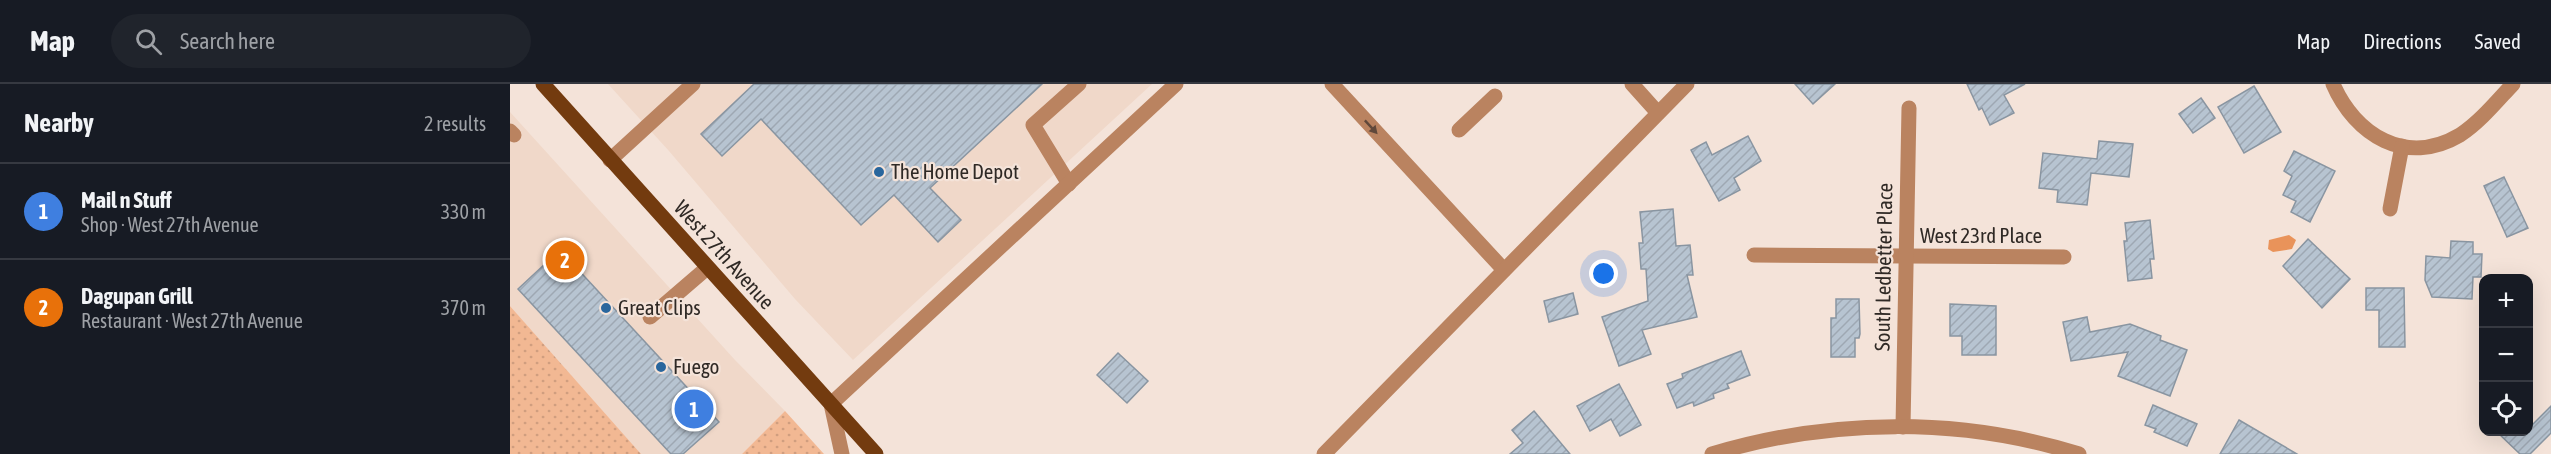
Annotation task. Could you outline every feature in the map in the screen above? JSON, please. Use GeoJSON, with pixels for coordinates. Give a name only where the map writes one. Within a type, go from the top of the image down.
{"type":"FeatureCollection","features":[{"type":"Feature","properties":{"kind":"main road","name":"West 27th Avenue"},"geometry":{"type":"LineString","coordinates":[[543,84],[876,454]]}},
{"type":"Feature","properties":{"kind":"street"},"geometry":{"type":"LineString","coordinates":[[610,160],[693,84]]}},
{"type":"Feature","properties":{"kind":"street"},"geometry":{"type":"LineString","coordinates":[[1069,184],[1033,125],[1079,84]]}},
{"type":"Feature","properties":{"kind":"street"},"geometry":{"type":"LineString","coordinates":[[842,454],[831,404],[1176,84]]}},
{"type":"Feature","properties":{"kind":"street"},"geometry":{"type":"LineString","coordinates":[[1332,84],[1504,270]]}},
{"type":"Feature","properties":{"kind":"street"},"geometry":{"type":"LineString","coordinates":[[1632,84],[1658,113]]}},
{"type":"Feature","properties":{"kind":"street"},"geometry":{"type":"LineString","coordinates":[[1324,454],[1687,84]]}},
{"type":"Feature","properties":{"kind":"street"},"geometry":{"type":"LineString","coordinates":[[2333,84],[2347,112],[2362,127],[2388,143],[2423,148],[2444,142],[2472,126],[2514,84]]}},
{"type":"Feature","properties":{"kind":"street"},"geometry":{"type":"LineString","coordinates":[[1459,130],[1495,96]]}},
{"type":"Feature","properties":{"kind":"street","name":"South Ledbetter Place"},"geometry":{"type":"LineString","coordinates":[[1903,427],[1909,108]]}},
{"type":"Feature","properties":{"kind":"street"},"geometry":{"type":"LineString","coordinates":[[2390,209],[2402,146]]}},
{"type":"Feature","properties":{"kind":"street","name":"West 23rd Place"},"geometry":{"type":"LineString","coordinates":[[1754,255],[2064,257]]}},
{"type":"Feature","properties":{"kind":"street"},"geometry":{"type":"LineString","coordinates":[[650,317],[707,268]]}},
{"type":"Feature","properties":{"kind":"street"},"geometry":{"type":"LineString","coordinates":[[1712,454],[1788,435],[1871,426],[1947,428],[1994,434],[2079,454]]}},
{"type":"Feature","properties":{"kind":"shaded area"},"geometry":{"type":"Polygon","coordinates":[[[608,84],[1152,84],[853,360],[795,299],[669,151],[608,84]]]}},
{"type":"Feature","properties":{"kind":"shaded area"},"geometry":{"type":"Polygon","coordinates":[[[510,112],[735,360],[785,411],[742,454],[641,454],[510,306],[510,112]]]}},
{"type":"Feature","properties":{"kind":"shaded area"},"geometry":{"type":"Polygon","coordinates":[[[2289,235],[2296,240],[2292,249],[2273,252],[2268,249],[2269,240],[2289,235]]]}},
{"type":"Feature","properties":{"kind":"shaded area"},"geometry":{"type":"Polygon","coordinates":[[[510,306],[641,454],[510,454],[510,306]]]}},
{"type":"Feature","properties":{"kind":"shaded area"},"geometry":{"type":"Polygon","coordinates":[[[785,411],[824,454],[742,454],[785,411]]]}},
{"type":"Feature","properties":{"kind":"building","name":"The Home Depot"},"geometry":{"type":"Polygon","coordinates":[[[754,84],[1042,84],[930,188],[961,220],[938,242],[894,195],[861,225],[761,119],[722,156],[701,134],[754,84]]]}},
{"type":"Feature","properties":{"kind":"building"},"geometry":{"type":"Polygon","coordinates":[[[1795,84],[1835,84],[1813,104],[1795,84]]]}},
{"type":"Feature","properties":{"kind":"building"},"geometry":{"type":"Polygon","coordinates":[[[1967,84],[2025,84],[2004,95],[2014,113],[1990,125],[1982,108],[1979,110],[1967,84]]]}},
{"type":"Feature","properties":{"kind":"building"},"geometry":{"type":"Polygon","coordinates":[[[2254,86],[2281,132],[2244,153],[2218,107],[2254,86]]]}},
{"type":"Feature","properties":{"kind":"building"},"geometry":{"type":"Polygon","coordinates":[[[2201,98],[2215,118],[2193,133],[2179,114],[2201,98]]]}},
{"type":"Feature","properties":{"kind":"building"},"geometry":{"type":"Polygon","coordinates":[[[1748,136],[1761,161],[1734,178],[1740,190],[1719,201],[1691,150],[1706,142],[1712,155],[1748,136]]]}},
{"type":"Feature","properties":{"kind":"building"},"geometry":{"type":"Polygon","coordinates":[[[2099,141],[2133,144],[2129,177],[2091,173],[2087,205],[2057,202],[2058,190],[2039,188],[2043,153],[2097,159],[2099,141]]]}},
{"type":"Feature","properties":{"kind":"building"},"geometry":{"type":"Polygon","coordinates":[[[2294,151],[2335,171],[2310,222],[2291,212],[2296,201],[2283,195],[2292,176],[2284,171],[2294,151]]]}},
{"type":"Feature","properties":{"kind":"building"},"geometry":{"type":"Polygon","coordinates":[[[2504,177],[2528,228],[2507,237],[2484,186],[2504,177]]]}},
{"type":"Feature","properties":{"kind":"building"},"geometry":{"type":"Polygon","coordinates":[[[1673,209],[1676,246],[1690,245],[1693,275],[1687,275],[1697,317],[1642,330],[1651,354],[1619,366],[1602,317],[1648,301],[1646,269],[1641,269],[1639,243],[1643,243],[1640,212],[1673,209]]]}},
{"type":"Feature","properties":{"kind":"building"},"geometry":{"type":"Polygon","coordinates":[[[2150,220],[2154,259],[2150,259],[2152,278],[2128,281],[2124,241],[2127,241],[2125,223],[2150,220]]]}},
{"type":"Feature","properties":{"kind":"building"},"geometry":{"type":"Polygon","coordinates":[[[2308,239],[2350,279],[2322,308],[2283,266],[2308,239]]]}},
{"type":"Feature","properties":{"kind":"building"},"geometry":{"type":"Polygon","coordinates":[[[2451,241],[2473,242],[2473,254],[2482,254],[2481,274],[2479,277],[2473,277],[2472,299],[2432,297],[2425,280],[2426,256],[2450,258],[2451,241]]]}},
{"type":"Feature","properties":{"kind":"building"},"geometry":{"type":"Polygon","coordinates":[[[560,250],[719,422],[683,454],[671,454],[518,289],[560,250]]]}},
{"type":"Feature","properties":{"kind":"building"},"geometry":{"type":"Polygon","coordinates":[[[2366,288],[2404,288],[2405,347],[2379,347],[2379,310],[2366,310],[2366,288]]]}},
{"type":"Feature","properties":{"kind":"building"},"geometry":{"type":"Polygon","coordinates":[[[1573,293],[1578,314],[1549,322],[1544,301],[1573,293]]]}},
{"type":"Feature","properties":{"kind":"building"},"geometry":{"type":"Polygon","coordinates":[[[1836,299],[1859,299],[1860,334],[1859,338],[1855,338],[1855,357],[1831,357],[1831,318],[1836,318],[1836,299]]]}},
{"type":"Feature","properties":{"kind":"building"},"geometry":{"type":"Polygon","coordinates":[[[1950,304],[1996,306],[1996,355],[1962,355],[1962,336],[1950,336],[1950,304]]]}},
{"type":"Feature","properties":{"kind":"building"},"geometry":{"type":"Polygon","coordinates":[[[2087,317],[2090,332],[2130,324],[2161,336],[2160,340],[2187,350],[2170,396],[2118,376],[2128,352],[2071,361],[2063,322],[2087,317]]]}},
{"type":"Feature","properties":{"kind":"building"},"geometry":{"type":"Polygon","coordinates":[[[1741,351],[1750,375],[1727,384],[1729,388],[1713,394],[1714,398],[1694,406],[1693,402],[1677,408],[1667,384],[1683,378],[1682,374],[1741,351]]]}},
{"type":"Feature","properties":{"kind":"building"},"geometry":{"type":"Polygon","coordinates":[[[1118,353],[1148,381],[1127,403],[1097,375],[1118,353]]]}},
{"type":"Feature","properties":{"kind":"building"},"geometry":{"type":"Polygon","coordinates":[[[1619,384],[1641,425],[1620,436],[1611,419],[1590,431],[1577,406],[1619,384]]]}},
{"type":"Feature","properties":{"kind":"building"},"geometry":{"type":"Polygon","coordinates":[[[2153,405],[2197,424],[2187,446],[2154,432],[2156,429],[2145,425],[2153,405]]]}},
{"type":"Feature","properties":{"kind":"building"},"geometry":{"type":"Polygon","coordinates":[[[2551,406],[2551,433],[2530,454],[2520,454],[2501,436],[2533,436],[2533,424],[2551,406]]]}},
{"type":"Feature","properties":{"kind":"building"},"geometry":{"type":"Polygon","coordinates":[[[1534,411],[1570,454],[1510,454],[1523,443],[1512,430],[1534,411]]]}},
{"type":"Feature","properties":{"kind":"building"},"geometry":{"type":"Polygon","coordinates":[[[2239,420],[2297,454],[2220,454],[2239,420]]]}},
{"type":"Feature","properties":{"kind":"place","name":"The Home Depot"},"geometry":{"type":"Point","coordinates":[879,172]}},
{"type":"Feature","properties":{"kind":"place","name":"Dagupan Grill"},"geometry":{"type":"Point","coordinates":[565,260]}},
{"type":"Feature","properties":{"kind":"place","name":"Great Clips"},"geometry":{"type":"Point","coordinates":[606,308]}},
{"type":"Feature","properties":{"kind":"place","name":"Fuego"},"geometry":{"type":"Point","coordinates":[661,367]}},
{"type":"Feature","properties":{"kind":"place","name":"Mail n Stuff"},"geometry":{"type":"Point","coordinates":[694,409]}}]}
